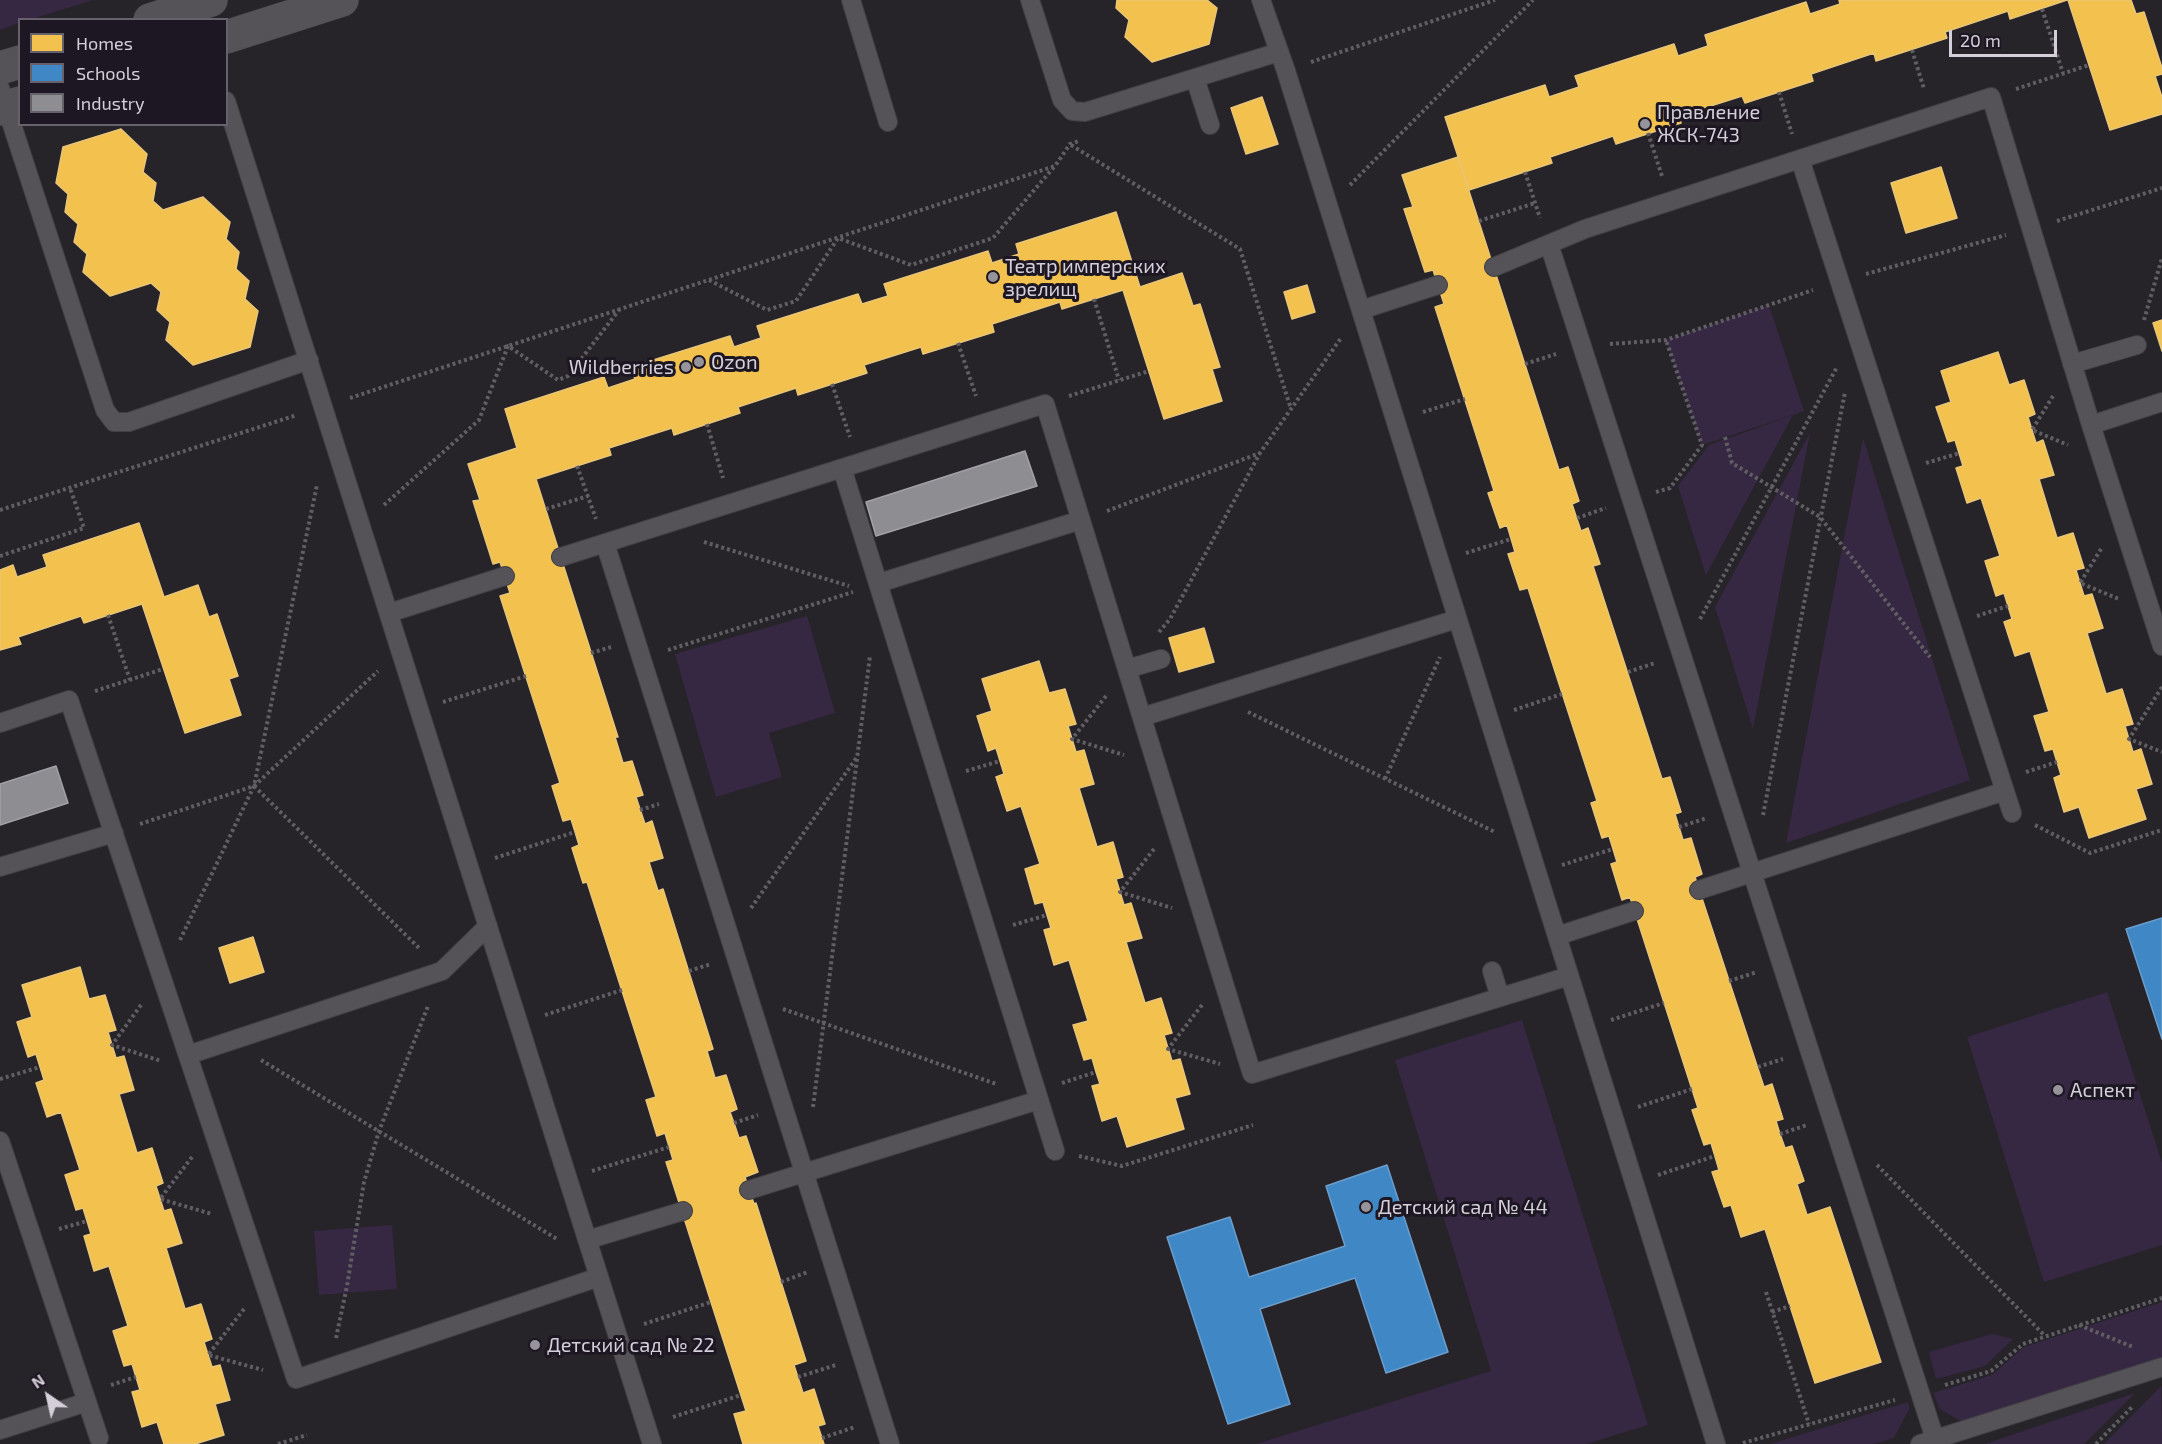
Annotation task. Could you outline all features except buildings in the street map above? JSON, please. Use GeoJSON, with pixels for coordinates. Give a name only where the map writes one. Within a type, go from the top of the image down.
{"type":"FeatureCollection","features":[{"type":"Feature","properties":{"kind":"street"},"geometry":{"type":"LineString","coordinates":[[228,36],[342,0]]}},
{"type":"Feature","properties":{"kind":"street"},"geometry":{"type":"LineString","coordinates":[[159,18],[203,8]]}},
{"type":"Feature","properties":{"kind":"street"},"geometry":{"type":"LineString","coordinates":[[0,68],[18,63]]}},
{"type":"Feature","properties":{"kind":"lane"},"geometry":{"type":"LineString","coordinates":[[851,0],[888,122]]}},
{"type":"Feature","properties":{"kind":"lane"},"geometry":{"type":"LineString","coordinates":[[1030,0],[1062,100],[1072,111],[1084,112],[1279,52]]}},
{"type":"Feature","properties":{"kind":"lane"},"geometry":{"type":"LineString","coordinates":[[1261,0],[1286,71],[1716,1444]]}},
{"type":"Feature","properties":{"kind":"lane"},"geometry":{"type":"LineString","coordinates":[[1195,78],[1210,125]]}},
{"type":"Feature","properties":{"kind":"lane"},"geometry":{"type":"LineString","coordinates":[[1494,267],[1585,229],[1991,97],[2072,364],[2162,646]]}},
{"type":"Feature","properties":{"kind":"lane"},"geometry":{"type":"LineString","coordinates":[[6,102],[105,410],[114,422],[129,422],[309,360]]}},
{"type":"Feature","properties":{"kind":"lane"},"geometry":{"type":"LineString","coordinates":[[228,106],[652,1444]]}},
{"type":"Feature","properties":{"kind":"lane"},"geometry":{"type":"LineString","coordinates":[[1800,159],[2012,813]]}},
{"type":"Feature","properties":{"kind":"lane"},"geometry":{"type":"LineString","coordinates":[[1549,244],[1920,1393],[1928,1442],[2162,1367]]}},
{"type":"Feature","properties":{"kind":"lane"},"geometry":{"type":"LineString","coordinates":[[1361,310],[1438,285]]}},
{"type":"Feature","properties":{"kind":"lane"},"geometry":{"type":"LineString","coordinates":[[2072,364],[2137,345]]}},
{"type":"Feature","properties":{"kind":"lane"},"geometry":{"type":"LineString","coordinates":[[2091,425],[2162,402]]}},
{"type":"Feature","properties":{"kind":"lane"},"geometry":{"type":"LineString","coordinates":[[561,557],[1045,404],[1252,1074],[1569,976]]}},
{"type":"Feature","properties":{"kind":"lane"},"geometry":{"type":"LineString","coordinates":[[850,465],[879,583],[1055,1151]]}},
{"type":"Feature","properties":{"kind":"lane"},"geometry":{"type":"LineString","coordinates":[[879,583],[1081,520]]}},
{"type":"Feature","properties":{"kind":"lane"},"geometry":{"type":"LineString","coordinates":[[605,543],[890,1444]]}},
{"type":"Feature","properties":{"kind":"lane"},"geometry":{"type":"LineString","coordinates":[[389,613],[505,576]]}},
{"type":"Feature","properties":{"kind":"lane"},"geometry":{"type":"LineString","coordinates":[[1142,717],[1457,619]]}},
{"type":"Feature","properties":{"kind":"lane"},"geometry":{"type":"LineString","coordinates":[[1127,669],[1161,659]]}},
{"type":"Feature","properties":{"kind":"lane"},"geometry":{"type":"LineString","coordinates":[[0,723],[69,700],[296,1379],[596,1269]]}},
{"type":"Feature","properties":{"kind":"lane"},"geometry":{"type":"LineString","coordinates":[[1699,890],[2005,791]]}},
{"type":"Feature","properties":{"kind":"lane"},"geometry":{"type":"LineString","coordinates":[[0,867],[114,833]]}},
{"type":"Feature","properties":{"kind":"lane"},"geometry":{"type":"LineString","coordinates":[[1557,936],[1634,911]]}},
{"type":"Feature","properties":{"kind":"lane"},"geometry":{"type":"LineString","coordinates":[[190,1063],[229,1041],[442,970],[488,926]]}},
{"type":"Feature","properties":{"kind":"lane"},"geometry":{"type":"LineString","coordinates":[[1492,971],[1500,997]]}},
{"type":"Feature","properties":{"kind":"lane"},"geometry":{"type":"LineString","coordinates":[[749,1190],[1038,1095]]}},
{"type":"Feature","properties":{"kind":"lane"},"geometry":{"type":"LineString","coordinates":[[0,1141],[99,1438]]}},
{"type":"Feature","properties":{"kind":"lane"},"geometry":{"type":"LineString","coordinates":[[587,1240],[683,1211]]}},
{"type":"Feature","properties":{"kind":"lane"},"geometry":{"type":"LineString","coordinates":[[0,1430],[87,1401]]}},
{"type":"Feature","properties":{"kind":"path"},"geometry":{"type":"LineString","coordinates":[[1286,71],[1495,0]]}},
{"type":"Feature","properties":{"kind":"path"},"geometry":{"type":"LineString","coordinates":[[1329,209],[1533,0]]}},
{"type":"Feature","properties":{"kind":"path"},"geometry":{"type":"LineString","coordinates":[[2042,9],[2063,74]]}},
{"type":"Feature","properties":{"kind":"path"},"geometry":{"type":"LineString","coordinates":[[1912,50],[1933,116]]}},
{"type":"Feature","properties":{"kind":"path"},"geometry":{"type":"LineString","coordinates":[[1991,97],[2089,65]]}},
{"type":"Feature","properties":{"kind":"path"},"geometry":{"type":"LineString","coordinates":[[1779,92],[1800,159]]}},
{"type":"Feature","properties":{"kind":"path"},"geometry":{"type":"LineString","coordinates":[[1648,134],[1670,201]]}},
{"type":"Feature","properties":{"kind":"path"},"geometry":{"type":"LineString","coordinates":[[838,238],[911,265],[983,242],[993,238],[1055,166],[1070,144],[1081,141]]}},
{"type":"Feature","properties":{"kind":"path"},"geometry":{"type":"LineString","coordinates":[[1070,144],[1240,249],[1291,409]]}},
{"type":"Feature","properties":{"kind":"path"},"geometry":{"type":"LineString","coordinates":[[0,510],[324,407],[1055,166]]}},
{"type":"Feature","properties":{"kind":"path"},"geometry":{"type":"LineString","coordinates":[[1525,172],[1549,244]]}},
{"type":"Feature","properties":{"kind":"path"},"geometry":{"type":"LineString","coordinates":[[1581,346],[1666,340],[1840,281],[2031,229],[2162,188]]}},
{"type":"Feature","properties":{"kind":"path"},"geometry":{"type":"LineString","coordinates":[[1479,221],[1535,203]]}},
{"type":"Feature","properties":{"kind":"path"},"geometry":{"type":"LineString","coordinates":[[709,280],[767,310],[796,301],[838,238]]}},
{"type":"Feature","properties":{"kind":"path"},"geometry":{"type":"LineString","coordinates":[[2137,345],[2162,258]]}},
{"type":"Feature","properties":{"kind":"path"},"geometry":{"type":"LineString","coordinates":[[1094,299],[1119,380]]}},
{"type":"Feature","properties":{"kind":"path"},"geometry":{"type":"LineString","coordinates":[[507,346],[558,380],[568,376],[620,309]]}},
{"type":"Feature","properties":{"kind":"path"},"geometry":{"type":"LineString","coordinates":[[1156,764],[1072,739],[1170,619],[1260,453],[1361,310]]}},
{"type":"Feature","properties":{"kind":"path"},"geometry":{"type":"LineString","coordinates":[[1681,654],[1856,332]]}},
{"type":"Feature","properties":{"kind":"path"},"geometry":{"type":"LineString","coordinates":[[1631,500],[1670,488],[1702,445],[1666,340]]}},
{"type":"Feature","properties":{"kind":"path"},"geometry":{"type":"LineString","coordinates":[[958,343],[984,423]]}},
{"type":"Feature","properties":{"kind":"path"},"geometry":{"type":"LineString","coordinates":[[361,526],[479,420],[507,346]]}},
{"type":"Feature","properties":{"kind":"path"},"geometry":{"type":"LineString","coordinates":[[1045,404],[1149,371]]}},
{"type":"Feature","properties":{"kind":"path"},"geometry":{"type":"LineString","coordinates":[[832,384],[850,465]]}},
{"type":"Feature","properties":{"kind":"path"},"geometry":{"type":"LineString","coordinates":[[1763,816],[1845,390]]}},
{"type":"Feature","properties":{"kind":"path"},"geometry":{"type":"LineString","coordinates":[[1395,422],[1465,399]]}},
{"type":"Feature","properties":{"kind":"path"},"geometry":{"type":"LineString","coordinates":[[707,424],[730,503]]}},
{"type":"Feature","properties":{"kind":"path"},"geometry":{"type":"LineString","coordinates":[[1725,437],[1732,463],[1820,517],[1931,658]]}},
{"type":"Feature","properties":{"kind":"path"},"geometry":{"type":"LineString","coordinates":[[1081,520],[1260,453]]}},
{"type":"Feature","properties":{"kind":"path"},"geometry":{"type":"LineString","coordinates":[[577,466],[605,543]]}},
{"type":"Feature","properties":{"kind":"path"},"geometry":{"type":"LineString","coordinates":[[190,1063],[112,1045],[162,977],[254,786],[317,484]]}},
{"type":"Feature","properties":{"kind":"path"},"geometry":{"type":"LineString","coordinates":[[0,556],[84,528],[70,487]]}},
{"type":"Feature","properties":{"kind":"path"},"geometry":{"type":"LineString","coordinates":[[546,509],[588,496]]}},
{"type":"Feature","properties":{"kind":"path"},"geometry":{"type":"LineString","coordinates":[[641,659],[860,589],[655,527]]}},
{"type":"Feature","properties":{"kind":"path"},"geometry":{"type":"LineString","coordinates":[[1439,562],[1511,539]]}},
{"type":"Feature","properties":{"kind":"path"},"geometry":{"type":"LineString","coordinates":[[108,615],[130,680]]}},
{"type":"Feature","properties":{"kind":"path"},"geometry":{"type":"LineString","coordinates":[[1385,780],[1457,619]]}},
{"type":"Feature","properties":{"kind":"path"},"geometry":{"type":"LineString","coordinates":[[114,833],[254,786],[400,650]]}},
{"type":"Feature","properties":{"kind":"path"},"geometry":{"type":"LineString","coordinates":[[812,1115],[870,652]]}},
{"type":"Feature","properties":{"kind":"path"},"geometry":{"type":"LineString","coordinates":[[69,700],[163,669]]}},
{"type":"Feature","properties":{"kind":"path"},"geometry":{"type":"LineString","coordinates":[[419,710],[526,676]]}},
{"type":"Feature","properties":{"kind":"path"},"geometry":{"type":"LineString","coordinates":[[2162,687],[2129,739],[2162,752]]}},
{"type":"Feature","properties":{"kind":"path"},"geometry":{"type":"LineString","coordinates":[[1488,718],[1562,694]]}},
{"type":"Feature","properties":{"kind":"path"},"geometry":{"type":"LineString","coordinates":[[1212,695],[1529,849]]}},
{"type":"Feature","properties":{"kind":"path"},"geometry":{"type":"LineString","coordinates":[[729,938],[858,756]]}},
{"type":"Feature","properties":{"kind":"path"},"geometry":{"type":"LineString","coordinates":[[940,780],[1000,761]]}},
{"type":"Feature","properties":{"kind":"path"},"geometry":{"type":"LineString","coordinates":[[254,786],[442,970],[379,1131],[364,1182],[347,1286],[329,1368]]}},
{"type":"Feature","properties":{"kind":"path"},"geometry":{"type":"LineString","coordinates":[[2012,813],[2090,853],[2162,830]]}},
{"type":"Feature","properties":{"kind":"path"},"geometry":{"type":"LineString","coordinates":[[1175,823],[1119,892],[1204,918]]}},
{"type":"Feature","properties":{"kind":"path"},"geometry":{"type":"LineString","coordinates":[[469,866],[575,832]]}},
{"type":"Feature","properties":{"kind":"path"},"geometry":{"type":"LineString","coordinates":[[1537,873],[1613,849]]}},
{"type":"Feature","properties":{"kind":"path"},"geometry":{"type":"LineString","coordinates":[[987,933],[1047,915]]}},
{"type":"Feature","properties":{"kind":"path"},"geometry":{"type":"LineString","coordinates":[[1223,979],[1168,1049],[1252,1074]]}},
{"type":"Feature","properties":{"kind":"path"},"geometry":{"type":"LineString","coordinates":[[519,1023],[622,990]]}},
{"type":"Feature","properties":{"kind":"path"},"geometry":{"type":"LineString","coordinates":[[748,996],[1038,1095],[1096,1072]]}},
{"type":"Feature","properties":{"kind":"path"},"geometry":{"type":"LineString","coordinates":[[1585,1029],[1664,1003]]}},
{"type":"Feature","properties":{"kind":"path"},"geometry":{"type":"LineString","coordinates":[[229,1041],[379,1131],[596,1269]]}},
{"type":"Feature","properties":{"kind":"path"},"geometry":{"type":"LineString","coordinates":[[0,1080],[40,1067]]}},
{"type":"Feature","properties":{"kind":"path"},"geometry":{"type":"LineString","coordinates":[[1612,1115],[1692,1089]]}},
{"type":"Feature","properties":{"kind":"path"},"geometry":{"type":"LineString","coordinates":[[1055,1151],[1122,1166],[1253,1125]]}},
{"type":"Feature","properties":{"kind":"path"},"geometry":{"type":"LineString","coordinates":[[213,1130],[160,1198],[244,1224]]}},
{"type":"Feature","properties":{"kind":"path"},"geometry":{"type":"LineString","coordinates":[[568,1179],[669,1147]]}},
{"type":"Feature","properties":{"kind":"path"},"geometry":{"type":"LineString","coordinates":[[1634,1183],[1715,1156]]}},
{"type":"Feature","properties":{"kind":"path"},"geometry":{"type":"LineString","coordinates":[[1872,1160],[2045,1336]]}},
{"type":"Feature","properties":{"kind":"path"},"geometry":{"type":"LineString","coordinates":[[264,1284],[208,1355],[296,1379]]}},
{"type":"Feature","properties":{"kind":"path"},"geometry":{"type":"LineString","coordinates":[[1766,1293],[1809,1424]]}},
{"type":"Feature","properties":{"kind":"path"},"geometry":{"type":"LineString","coordinates":[[1738,1444],[1991,1371],[2023,1344],[2162,1298]]}},
{"type":"Feature","properties":{"kind":"path"},"geometry":{"type":"LineString","coordinates":[[616,1332],[711,1302]]}},
{"type":"Feature","properties":{"kind":"path"},"geometry":{"type":"LineString","coordinates":[[1772,1312],[1790,1306]]}},
{"type":"Feature","properties":{"kind":"path"},"geometry":{"type":"LineString","coordinates":[[2079,1325],[2141,1350]]}},
{"type":"Feature","properties":{"kind":"path"},"geometry":{"type":"LineString","coordinates":[[798,1377],[862,1357]]}},
{"type":"Feature","properties":{"kind":"path"},"geometry":{"type":"LineString","coordinates":[[646,1425],[741,1395]]}},
{"type":"Feature","properties":{"kind":"path"},"geometry":{"type":"LineString","coordinates":[[2096,1444],[2137,1402]]}},
{"type":"Feature","properties":{"kind":"path"},"geometry":{"type":"LineString","coordinates":[[822,1438],[881,1418]]}},
{"type":"Feature","properties":{"kind":"path"},"geometry":{"type":"LineString","coordinates":[[278,1444],[307,1435]]}},
{"type":"Feature","properties":{"kind":"shaded area"},"geometry":{"type":"Polygon","coordinates":[[[0,0],[93,0],[35,18],[18,18],[18,23],[0,30],[0,0]]]}},
{"type":"Feature","properties":{"kind":"shaded area"},"geometry":{"type":"Polygon","coordinates":[[[1769,305],[1804,411],[1702,445],[1666,340],[1769,305]]]}},
{"type":"Feature","properties":{"kind":"shaded area"},"geometry":{"type":"Polygon","coordinates":[[[1793,415],[1706,575],[1678,486],[1709,445],[1793,415]]]}},
{"type":"Feature","properties":{"kind":"shaded area"},"geometry":{"type":"Polygon","coordinates":[[[1810,433],[1753,729],[1715,607],[1810,433]]]}},
{"type":"Feature","properties":{"kind":"shaded area"},"geometry":{"type":"Polygon","coordinates":[[[1863,438],[1970,780],[1786,843],[1863,438]]]}},
{"type":"Feature","properties":{"kind":"shaded area"},"geometry":{"type":"Polygon","coordinates":[[[807,616],[835,713],[769,733],[782,777],[716,797],[675,654],[807,616]]]}},
{"type":"Feature","properties":{"kind":"shaded area"},"geometry":{"type":"Polygon","coordinates":[[[2107,992],[2162,1163],[2162,1245],[2044,1282],[1967,1037],[2107,992]]]}},
{"type":"Feature","properties":{"kind":"shaded area"},"geometry":{"type":"Polygon","coordinates":[[[1522,1020],[1648,1425],[1586,1444],[1256,1444],[1491,1371],[1395,1060],[1522,1020]]]}},
{"type":"Feature","properties":{"kind":"shaded area"},"geometry":{"type":"Polygon","coordinates":[[[392,1225],[397,1289],[319,1295],[314,1231],[392,1225]]]}},
{"type":"Feature","properties":{"kind":"shaded area"},"geometry":{"type":"Polygon","coordinates":[[[2162,1302],[2162,1359],[1962,1422],[1940,1409],[1933,1393],[1992,1375],[2024,1347],[2162,1302]]]}},
{"type":"Feature","properties":{"kind":"shaded area"},"geometry":{"type":"Polygon","coordinates":[[[1992,1334],[2013,1339],[1985,1366],[1936,1379],[1929,1352],[1992,1334]]]}},
{"type":"Feature","properties":{"kind":"shaded area"},"geometry":{"type":"Polygon","coordinates":[[[2161,1386],[2162,1444],[2104,1444],[2161,1386]]]}},
{"type":"Feature","properties":{"kind":"shaded area"},"geometry":{"type":"Polygon","coordinates":[[[2135,1393],[2084,1444],[1985,1444],[2135,1393]]]}},
{"type":"Feature","properties":{"kind":"shaded area"},"geometry":{"type":"Polygon","coordinates":[[[1908,1402],[1909,1409],[1894,1438],[1873,1444],[1770,1444],[1908,1402]]]}},
{"type":"Feature","properties":{"kind":"place","name":"Правление ЖСК-743"},"geometry":{"type":"Point","coordinates":[1645,124]}},
{"type":"Feature","properties":{"kind":"place","name":"Театр имперских зрелищ"},"geometry":{"type":"Point","coordinates":[993,277]}},
{"type":"Feature","properties":{"kind":"place","name":"Ozon"},"geometry":{"type":"Point","coordinates":[699,362]}},
{"type":"Feature","properties":{"kind":"place","name":"Wildberries"},"geometry":{"type":"Point","coordinates":[686,367]}},
{"type":"Feature","properties":{"kind":"place","name":"Аспект"},"geometry":{"type":"Point","coordinates":[2058,1090]}},
{"type":"Feature","properties":{"kind":"place","name":"Детский сад № 44"},"geometry":{"type":"Point","coordinates":[1366,1207]}},
{"type":"Feature","properties":{"kind":"place","name":"Детский сад № 22"},"geometry":{"type":"Point","coordinates":[535,1345]}}]}
